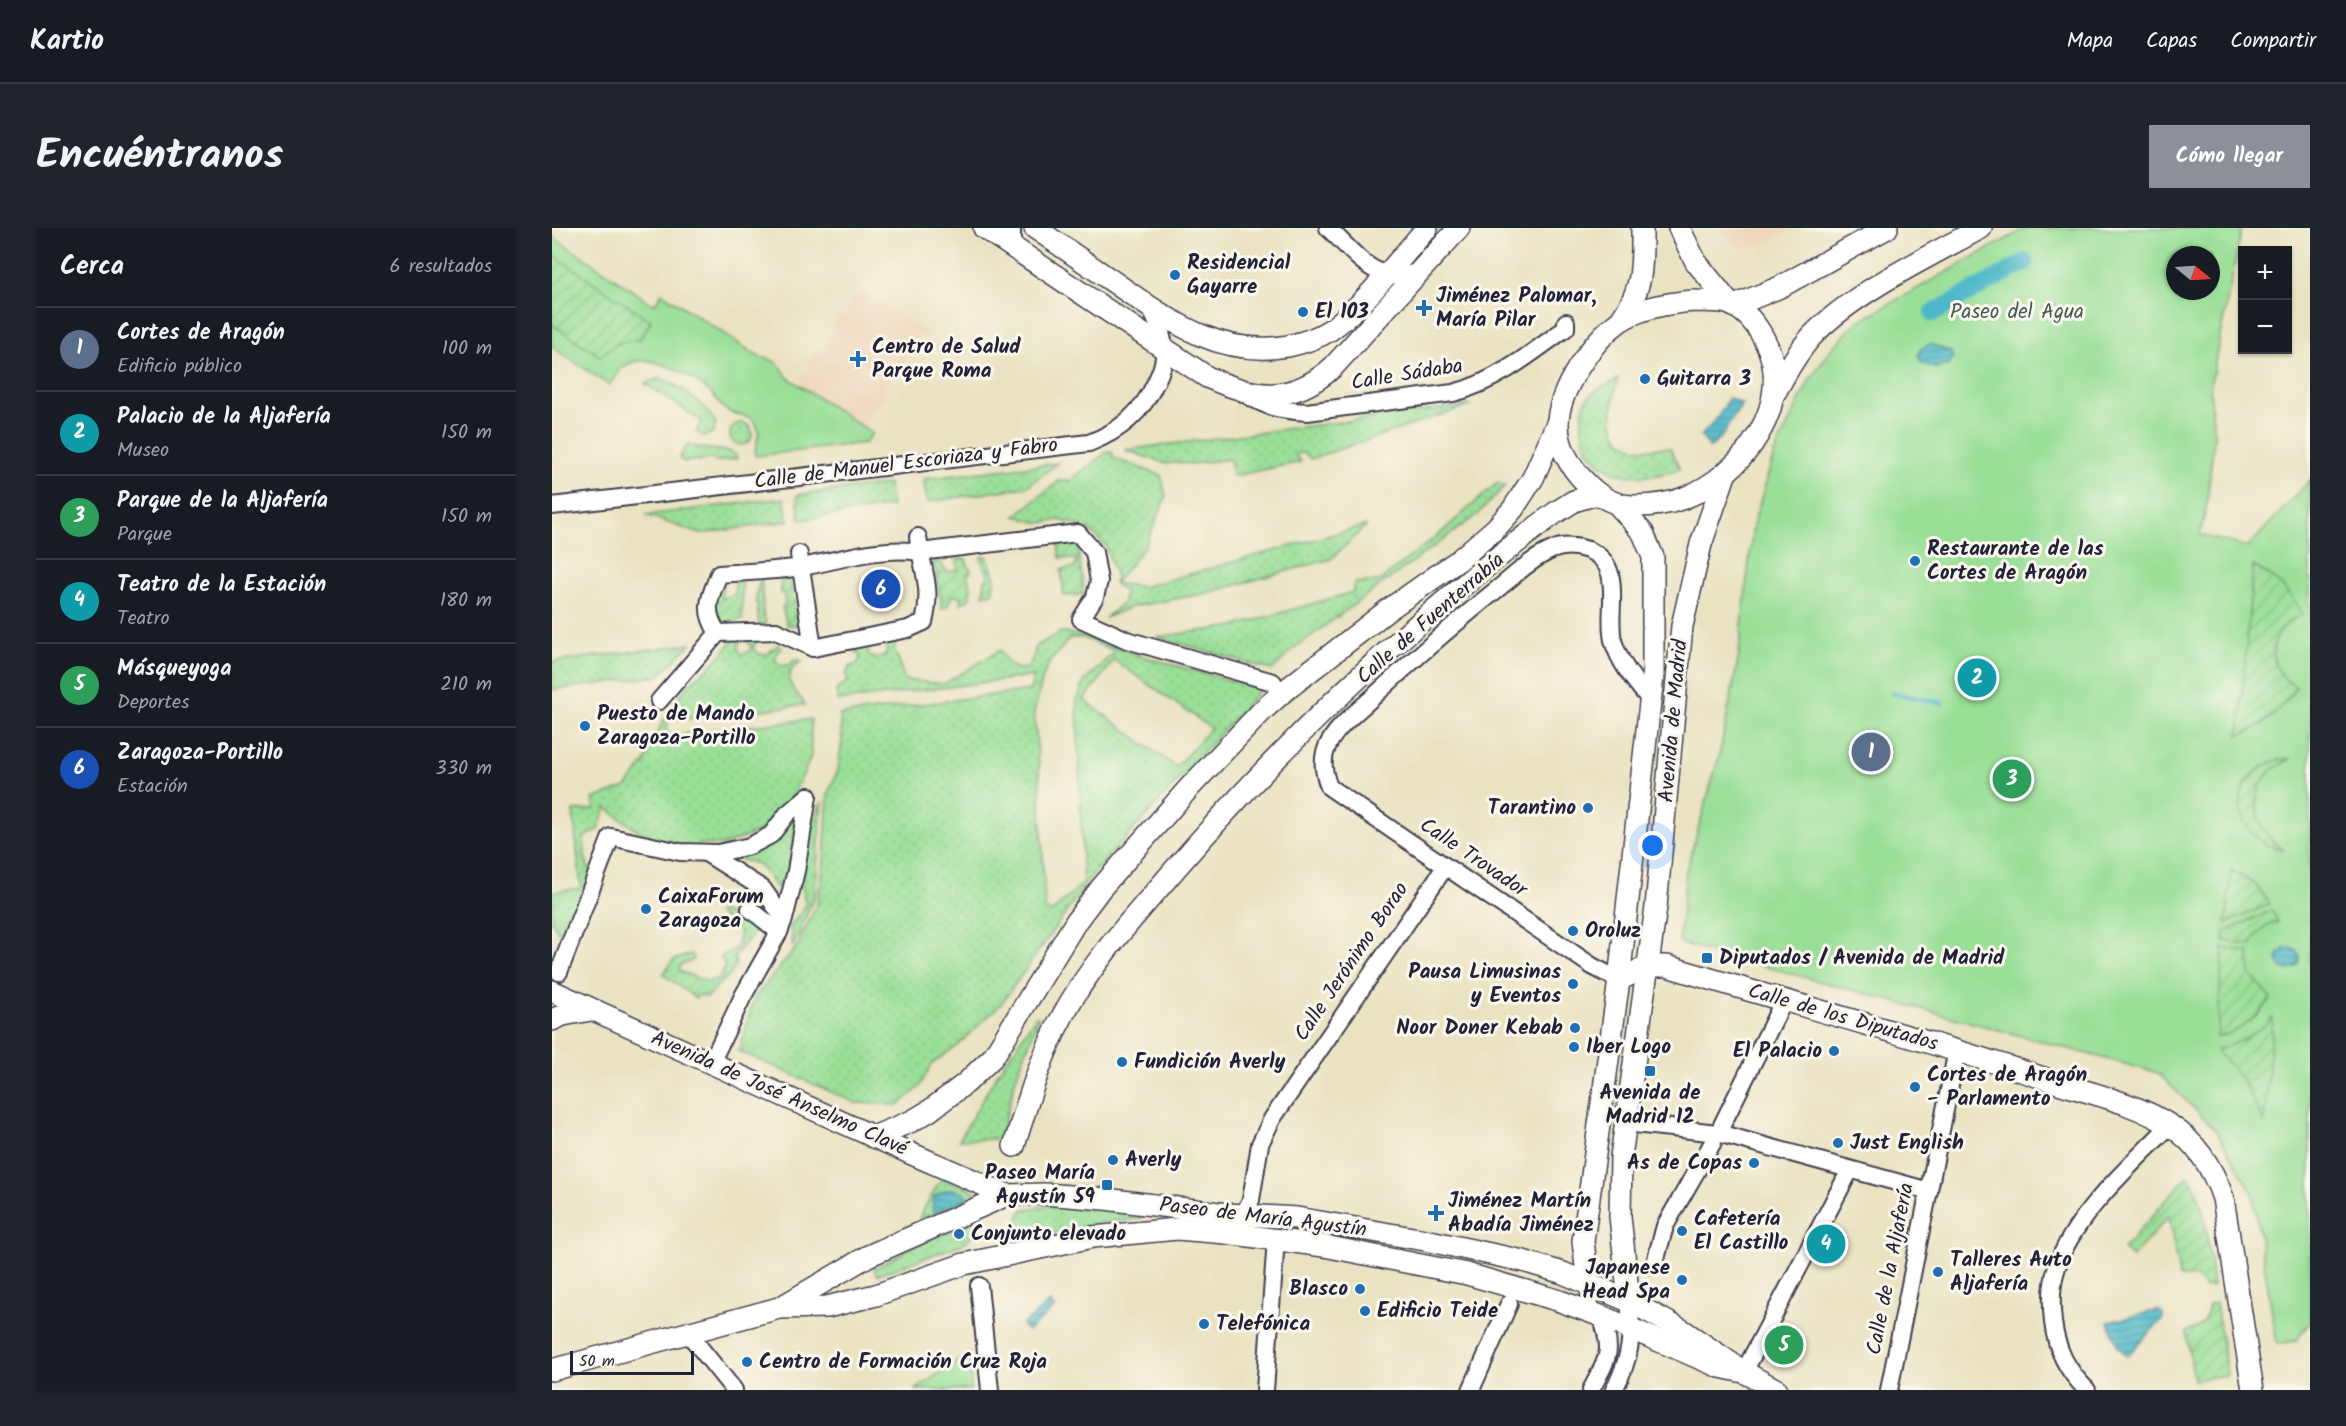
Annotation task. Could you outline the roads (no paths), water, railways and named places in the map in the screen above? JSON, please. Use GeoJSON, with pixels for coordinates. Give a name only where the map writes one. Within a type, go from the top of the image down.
{"type":"FeatureCollection","features":[{"type":"Feature","properties":{"kind":"main road"},"geometry":{"type":"LineString","coordinates":[[984,228],[1012,238],[1164,350],[1206,377],[1240,391],[1271,396],[1296,390],[1319,380],[1333,368],[1460,228]]}},
{"type":"Feature","properties":{"kind":"main road"},"geometry":{"type":"LineString","coordinates":[[1035,228],[1150,307],[1203,336],[1225,344],[1251,349],[1293,345],[1328,331],[1355,308],[1427,228]]}},
{"type":"Feature","properties":{"kind":"main road"},"geometry":{"type":"LineString","coordinates":[[1621,320],[1639,284],[1642,272],[1642,228]]}},
{"type":"Feature","properties":{"kind":"main road"},"geometry":{"type":"LineString","coordinates":[[1679,228],[1702,271],[1731,305],[1753,321],[1770,350],[1775,370],[1773,397]]}},
{"type":"Feature","properties":{"kind":"main road"},"geometry":{"type":"LineString","coordinates":[[873,1137],[929,1111],[972,1078],[993,1058],[1077,920],[1101,888],[1189,788],[1263,710],[1323,660],[1459,560],[1496,528],[1513,509],[1533,478],[1558,421],[1576,371],[1602,336],[1621,320],[1663,305],[1694,302],[1731,305],[1780,287],[1887,228]]}},
{"type":"Feature","properties":{"kind":"main road"},"geometry":{"type":"LineString","coordinates":[[1558,421],[1564,453],[1597,494],[1618,505],[1654,505],[1681,500],[1725,474],[1744,456],[1762,428],[1773,397],[1788,369],[1807,342],[1835,315],[1863,295],[1982,228]]}},
{"type":"Feature","properties":{"kind":"main road","name":"Avenida de Madrid"},"geometry":{"type":"LineString","coordinates":[[1629,1301],[1618,1193],[1666,811],[1682,626],[1699,550],[1725,474]]}},
{"type":"Feature","properties":{"kind":"main road"},"geometry":{"type":"LineString","coordinates":[[1014,1146],[1050,1042],[1082,983],[1111,944],[1200,841],[1272,762],[1348,687],[1421,621],[1556,513],[1574,501],[1597,494]]}},
{"type":"Feature","properties":{"kind":"main road","name":"Avenida de Madrid"},"geometry":{"type":"LineString","coordinates":[[1601,1316],[1588,1283],[1583,1241],[1619,980],[1651,701],[1654,606],[1653,557],[1643,533],[1618,505]]}},
{"type":"Feature","properties":{"kind":"main road"},"geometry":{"type":"LineString","coordinates":[[1619,980],[1648,966]]}},
{"type":"Feature","properties":{"kind":"main road","name":"Calle de los Diputados"},"geometry":{"type":"LineString","coordinates":[[1648,966],[1667,966],[1783,1002],[1958,1050],[2133,1107],[2183,1134],[2205,1159],[2220,1191],[2227,1218],[2253,1390]]}},
{"type":"Feature","properties":{"kind":"main road","name":"Avenida de José Anselmo Clavé"},"geometry":{"type":"LineString","coordinates":[[555,981],[591,1010],[1007,1195]]}},
{"type":"Feature","properties":{"kind":"main road"},"geometry":{"type":"LineString","coordinates":[[552,1020],[563,1015],[591,1010]]}},
{"type":"Feature","properties":{"kind":"main road","name":"Paseo de María Agustín"},"geometry":{"type":"LineString","coordinates":[[779,1308],[868,1256],[980,1209],[1007,1195],[1045,1194],[1243,1215],[1297,1218],[1425,1240],[1523,1261],[1588,1283],[1629,1301],[1682,1330],[1744,1372],[1777,1390]]}},
{"type":"Feature","properties":{"kind":"main road","name":"Paseo de María Agustín"},"geometry":{"type":"LineString","coordinates":[[552,1370],[779,1308],[827,1307],[876,1294],[964,1264],[1058,1243],[1121,1233],[1177,1230],[1324,1246],[1467,1274],[1536,1293],[1601,1316],[1720,1367],[1744,1372]]}},
{"type":"Feature","properties":{"kind":"street"},"geometry":{"type":"LineString","coordinates":[[1328,228],[1374,270],[1384,276],[1408,276],[1420,271]]}},
{"type":"Feature","properties":{"kind":"street"},"geometry":{"type":"LineString","coordinates":[[1150,307],[1161,334],[1164,350]]}},
{"type":"Feature","properties":{"kind":"street","name":"Calle Sádaba"},"geometry":{"type":"LineString","coordinates":[[1240,391],[1265,406],[1289,411],[1441,395],[1471,388],[1538,348],[1566,328],[1566,321]]}},
{"type":"Feature","properties":{"kind":"street","name":"Calle de Manuel Escoriaza y Fabro"},"geometry":{"type":"LineString","coordinates":[[552,506],[1089,443],[1109,435],[1140,409],[1161,371],[1164,350]]}},
{"type":"Feature","properties":{"kind":"street"},"geometry":{"type":"LineString","coordinates":[[1296,390],[1298,405],[1303,411]]}},
{"type":"Feature","properties":{"kind":"street"},"geometry":{"type":"LineString","coordinates":[[718,633],[711,623],[708,605],[719,574],[800,560],[902,549],[919,544],[1078,533],[1094,552],[1099,581],[1095,597],[1081,619],[1127,640],[1272,682],[1275,685]]}},
{"type":"Feature","properties":{"kind":"street"},"geometry":{"type":"LineString","coordinates":[[659,701],[718,633],[776,631],[813,648],[908,629],[924,622],[929,587],[919,544]]}},
{"type":"Feature","properties":{"kind":"street","name":"Calle de Fuenterrabía"},"geometry":{"type":"LineString","coordinates":[[1324,758],[1333,737],[1352,717],[1423,652],[1504,584],[1552,550],[1565,546],[1588,550]]}},
{"type":"Feature","properties":{"kind":"street","name":"Avenida de Madrid"},"geometry":{"type":"LineString","coordinates":[[1588,550],[1608,566],[1612,583],[1613,638],[1632,678],[1651,701]]}},
{"type":"Feature","properties":{"kind":"street"},"geometry":{"type":"LineString","coordinates":[[800,560],[813,648]]}},
{"type":"Feature","properties":{"kind":"street","name":"Calle Trovador"},"geometry":{"type":"LineString","coordinates":[[1324,758],[1323,771],[1329,787],[1604,974],[1619,980]]}},
{"type":"Feature","properties":{"kind":"street"},"geometry":{"type":"LineString","coordinates":[[555,981],[611,837],[680,852],[718,853],[750,846],[771,835],[787,814],[808,796],[796,871],[782,925],[743,996],[711,1063]]}},
{"type":"Feature","properties":{"kind":"street"},"geometry":{"type":"LineString","coordinates":[[705,853],[763,889],[782,925]]}},
{"type":"Feature","properties":{"kind":"street","name":"Calle Jerónimo Borao"},"geometry":{"type":"LineString","coordinates":[[1243,1215],[1251,1200],[1260,1144],[1272,1119],[1445,867]]}},
{"type":"Feature","properties":{"kind":"street"},"geometry":{"type":"LineString","coordinates":[[750,909],[782,925]]}},
{"type":"Feature","properties":{"kind":"street"},"geometry":{"type":"LineString","coordinates":[[1722,1125],[1783,1002]]}},
{"type":"Feature","properties":{"kind":"street","name":"Calle de la Aljafería"},"geometry":{"type":"LineString","coordinates":[[1889,1390],[1958,1050]]}},
{"type":"Feature","properties":{"kind":"street"},"geometry":{"type":"LineString","coordinates":[[1625,1123],[1718,1133],[1929,1191]]}},
{"type":"Feature","properties":{"kind":"street"},"geometry":{"type":"LineString","coordinates":[[2087,1390],[2068,1366],[2055,1333],[2052,1287],[2056,1268],[2075,1231],[2093,1207],[2170,1125]]}},
{"type":"Feature","properties":{"kind":"street"},"geometry":{"type":"LineString","coordinates":[[1654,1266],[1665,1226],[1713,1142]]}},
{"type":"Feature","properties":{"kind":"street"},"geometry":{"type":"LineString","coordinates":[[1744,1372],[1850,1170]]}},
{"type":"Feature","properties":{"kind":"street"},"geometry":{"type":"LineString","coordinates":[[1264,1390],[1276,1239]]}},
{"type":"Feature","properties":{"kind":"street"},"geometry":{"type":"LineString","coordinates":[[979,1286],[990,1390]]}},
{"type":"Feature","properties":{"kind":"street","name":"Avenida de Madrid"},"geometry":{"type":"LineString","coordinates":[[1614,1390],[1627,1362],[1632,1329],[1629,1301]]}},
{"type":"Feature","properties":{"kind":"street"},"geometry":{"type":"LineString","coordinates":[[1470,1390],[1509,1304]]}},
{"type":"Feature","properties":{"kind":"street"},"geometry":{"type":"LineString","coordinates":[[1591,1390],[1610,1349],[1601,1316]]}},
{"type":"Feature","properties":{"kind":"street"},"geometry":{"type":"LineString","coordinates":[[688,1333],[734,1390]]}},
{"type":"Feature","properties":{"kind":"water"},"geometry":{"type":"Polygon","coordinates":[[[1931,344],[1951,352],[1953,359],[1949,365],[1935,368],[1921,363],[1918,356],[1920,349],[1931,344]]]}},
{"type":"Feature","properties":{"kind":"water"},"geometry":{"type":"Polygon","coordinates":[[[1729,398],[1742,404],[1722,436],[1710,448],[1701,436],[1718,417],[1729,398]]]}},
{"type":"Feature","properties":{"kind":"water"},"geometry":{"type":"Polygon","coordinates":[[[2289,948],[2297,951],[2300,959],[2297,967],[2289,970],[2281,967],[2278,959],[2281,951],[2289,948]]]}},
{"type":"Feature","properties":{"kind":"water"},"geometry":{"type":"Polygon","coordinates":[[[953,1189],[964,1193],[967,1197],[934,1212],[932,1210],[934,1197],[953,1189]]]}},
{"type":"Feature","properties":{"kind":"water"},"geometry":{"type":"Polygon","coordinates":[[[1050,1302],[1055,1308],[1028,1331],[1022,1325],[1050,1302]]]}},
{"type":"Feature","properties":{"kind":"water"},"geometry":{"type":"Polygon","coordinates":[[[2158,1310],[2163,1314],[2163,1319],[2127,1356],[2118,1346],[2108,1322],[2158,1310]]]}},
{"type":"Feature","properties":{"kind":"waterway"},"geometry":{"type":"LineString","coordinates":[[1933,313],[2025,262]]}},
{"type":"Feature","properties":{"kind":"waterway"},"geometry":{"type":"LineString","coordinates":[[1892,693],[1942,703]]}},
{"type":"Feature","properties":{"kind":"place","name":"Residencial Gayarre"},"geometry":{"type":"Point","coordinates":[1175,275]}},
{"type":"Feature","properties":{"kind":"place","name":"Jiménez Palomar, María Pilar"},"geometry":{"type":"Point","coordinates":[1424,308]}},
{"type":"Feature","properties":{"kind":"place","name":"El 103"},"geometry":{"type":"Point","coordinates":[1303,312]}},
{"type":"Feature","properties":{"kind":"place","name":"Centro de Salud Parque Roma"},"geometry":{"type":"Point","coordinates":[858,359]}},
{"type":"Feature","properties":{"kind":"place","name":"Guitarra 3"},"geometry":{"type":"Point","coordinates":[1645,379]}},
{"type":"Feature","properties":{"kind":"place","name":"Restaurante de las Cortes de Aragón"},"geometry":{"type":"Point","coordinates":[1915,561]}},
{"type":"Feature","properties":{"kind":"place","name":"Zaragoza-Portillo"},"geometry":{"type":"Point","coordinates":[881,589]}},
{"type":"Feature","properties":{"kind":"place","name":"Palacio de la Aljafería"},"geometry":{"type":"Point","coordinates":[1977,678]}},
{"type":"Feature","properties":{"kind":"place","name":"Puesto de Mando Zaragoza-Portillo"},"geometry":{"type":"Point","coordinates":[585,726]}},
{"type":"Feature","properties":{"kind":"place","name":"Cortes de Aragón"},"geometry":{"type":"Point","coordinates":[1871,752]}},
{"type":"Feature","properties":{"kind":"place","name":"Parque de la Aljafería"},"geometry":{"type":"Point","coordinates":[2012,779]}},
{"type":"Feature","properties":{"kind":"place","name":"Tarantino"},"geometry":{"type":"Point","coordinates":[1588,808]}},
{"type":"Feature","properties":{"kind":"place","name":"CaixaForum Zaragoza"},"geometry":{"type":"Point","coordinates":[646,909]}},
{"type":"Feature","properties":{"kind":"place","name":"Oroluz"},"geometry":{"type":"Point","coordinates":[1573,931]}},
{"type":"Feature","properties":{"kind":"place","name":"Diputados / Avenida de Madrid"},"geometry":{"type":"Point","coordinates":[1707,958]}},
{"type":"Feature","properties":{"kind":"place","name":"Pausa Limusinas y Eventos"},"geometry":{"type":"Point","coordinates":[1573,984]}},
{"type":"Feature","properties":{"kind":"place","name":"Noor Doner Kebab"},"geometry":{"type":"Point","coordinates":[1575,1028]}},
{"type":"Feature","properties":{"kind":"place","name":"Iber Logo"},"geometry":{"type":"Point","coordinates":[1574,1047]}},
{"type":"Feature","properties":{"kind":"place","name":"El Palacio"},"geometry":{"type":"Point","coordinates":[1834,1051]}},
{"type":"Feature","properties":{"kind":"place","name":"Fundición Averly"},"geometry":{"type":"Point","coordinates":[1122,1062]}},
{"type":"Feature","properties":{"kind":"place","name":"Avenida de Madrid 12"},"geometry":{"type":"Point","coordinates":[1650,1071]}},
{"type":"Feature","properties":{"kind":"place","name":"Cortes de Aragón - Parlamento"},"geometry":{"type":"Point","coordinates":[1915,1087]}},
{"type":"Feature","properties":{"kind":"place","name":"Just English"},"geometry":{"type":"Point","coordinates":[1838,1143]}},
{"type":"Feature","properties":{"kind":"place","name":"Averly"},"geometry":{"type":"Point","coordinates":[1113,1160]}},
{"type":"Feature","properties":{"kind":"place","name":"As de Copas"},"geometry":{"type":"Point","coordinates":[1754,1163]}},
{"type":"Feature","properties":{"kind":"place","name":"Paseo María Agustín 59"},"geometry":{"type":"Point","coordinates":[1107,1185]}},
{"type":"Feature","properties":{"kind":"place","name":"Jiménez Martín Abadía Jiménez"},"geometry":{"type":"Point","coordinates":[1436,1213]}},
{"type":"Feature","properties":{"kind":"place","name":"Cafetería El Castillo"},"geometry":{"type":"Point","coordinates":[1682,1231]}},
{"type":"Feature","properties":{"kind":"place","name":"Conjunto elevado"},"geometry":{"type":"Point","coordinates":[959,1234]}},
{"type":"Feature","properties":{"kind":"place","name":"Teatro de la Estación"},"geometry":{"type":"Point","coordinates":[1826,1244]}},
{"type":"Feature","properties":{"kind":"place","name":"Talleres Auto Aljafería"},"geometry":{"type":"Point","coordinates":[1938,1272]}},
{"type":"Feature","properties":{"kind":"place","name":"Japanese Head Spa"},"geometry":{"type":"Point","coordinates":[1682,1280]}},
{"type":"Feature","properties":{"kind":"place","name":"Blasco"},"geometry":{"type":"Point","coordinates":[1360,1289]}},
{"type":"Feature","properties":{"kind":"place","name":"Edificio Teide"},"geometry":{"type":"Point","coordinates":[1365,1311]}},
{"type":"Feature","properties":{"kind":"place","name":"Telefónica"},"geometry":{"type":"Point","coordinates":[1204,1324]}},
{"type":"Feature","properties":{"kind":"place","name":"Másqueyoga"},"geometry":{"type":"Point","coordinates":[1784,1345]}},
{"type":"Feature","properties":{"kind":"place","name":"Centro de Formación Cruz Roja"},"geometry":{"type":"Point","coordinates":[747,1362]}},
{"type":"Feature","properties":{"kind":"park label","name":"Paseo del Agua"},"geometry":{"type":"Point","coordinates":[2017,312]}}]}
